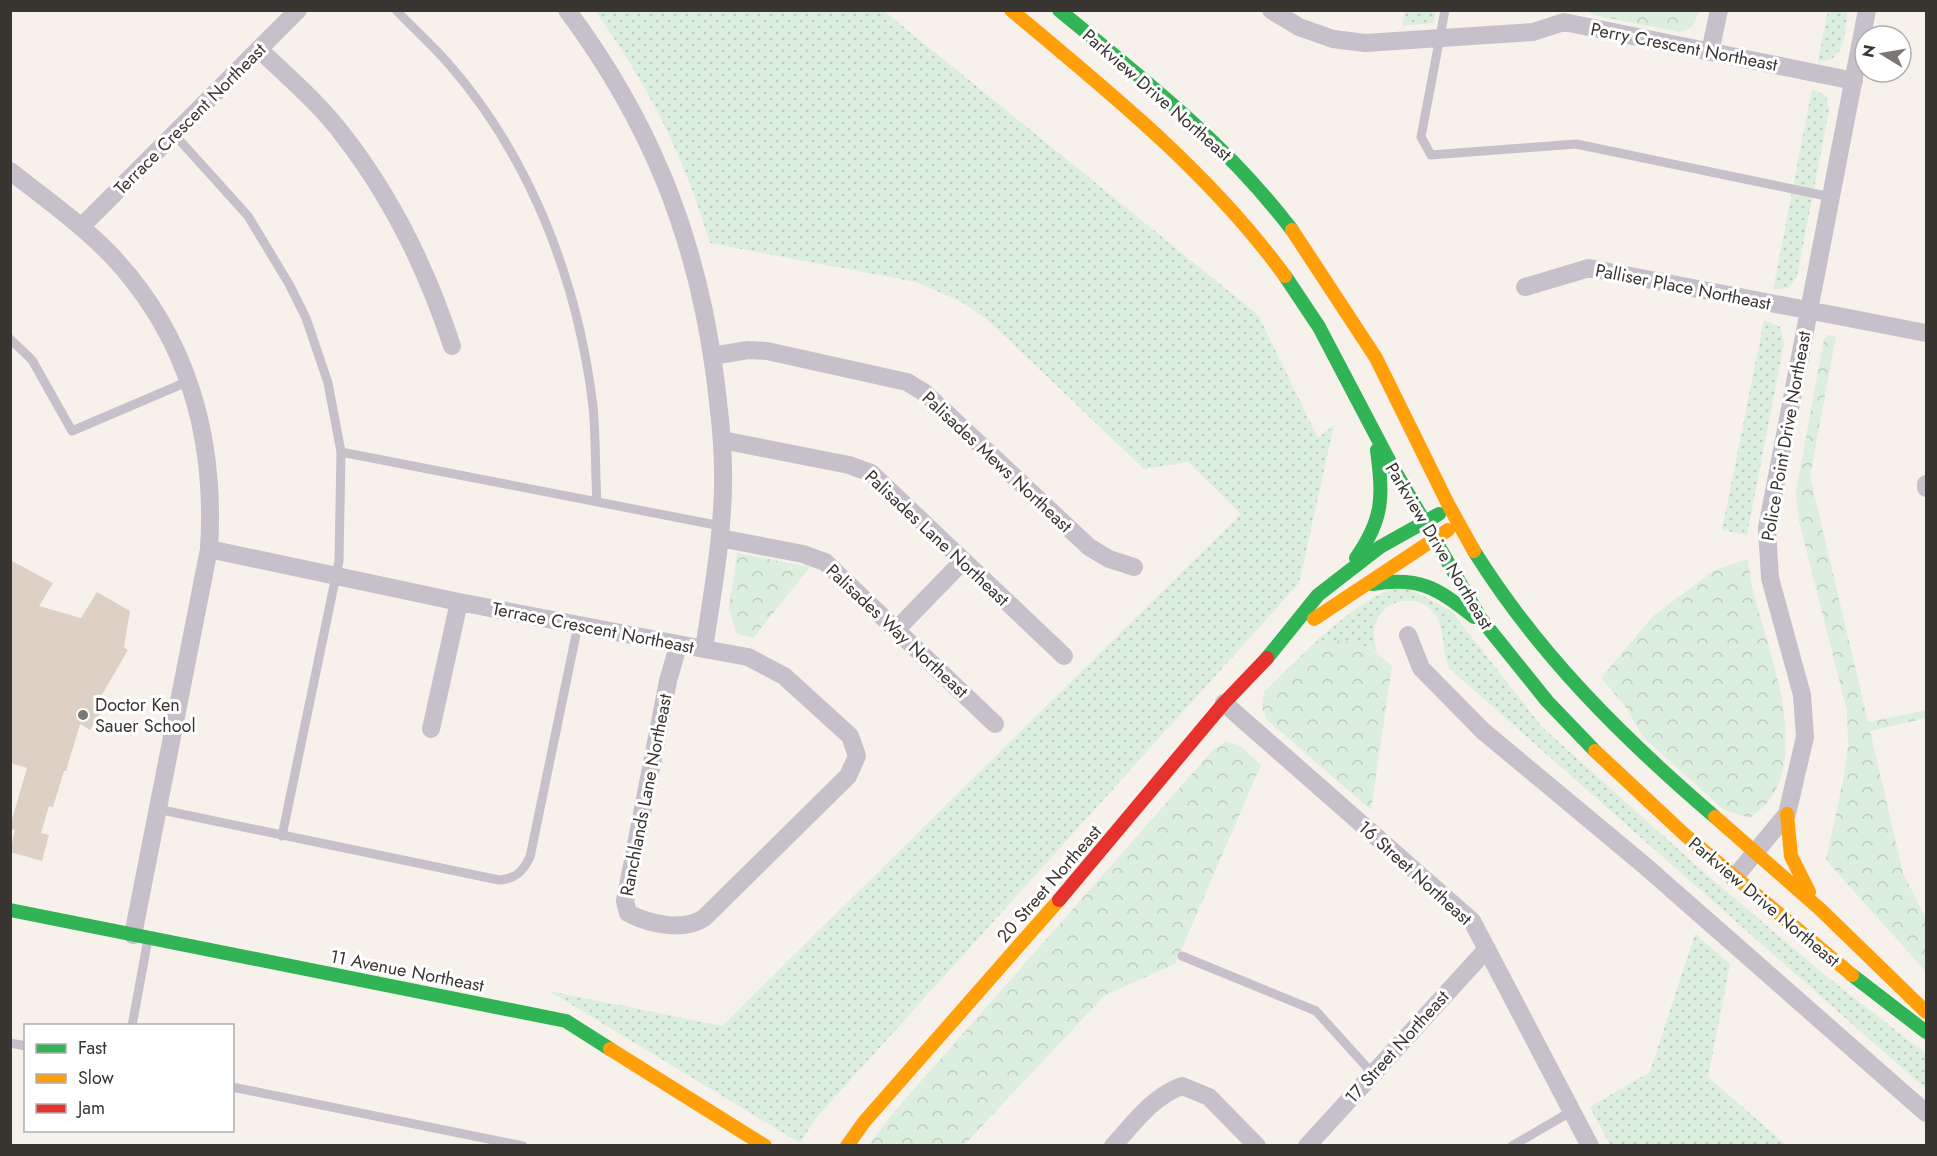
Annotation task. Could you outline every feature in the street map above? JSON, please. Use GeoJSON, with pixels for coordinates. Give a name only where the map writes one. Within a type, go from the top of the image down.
{"type":"FeatureCollection","features":[{"type":"Feature","properties":{"kind":"main road","name":"Parkview Drive Northeast"},"geometry":{"type":"LineString","coordinates":[[1011,10],[1132,110],[1185,161],[1239,219],[1297,292],[1337,358],[1375,435],[1433,539],[1484,624],[1569,728],[1660,815],[1875,995],[1926,1032]]}},
{"type":"Feature","properties":{"kind":"main road","name":"Parkview Drive Northeast"},"geometry":{"type":"LineString","coordinates":[[1059,10],[1150,83],[1216,142],[1269,201],[1321,271],[1366,342],[1459,524],[1494,583],[1547,653],[1593,706],[1677,785],[1818,908],[1926,1012]]}},
{"type":"Feature","properties":{"kind":"main road"},"geometry":{"type":"LineString","coordinates":[[1346,572],[1369,542],[1381,516],[1383,498],[1375,435]]}},
{"type":"Feature","properties":{"kind":"main road","name":"20 Street Northeast"},"geometry":{"type":"LineString","coordinates":[[847,1146],[864,1122],[1111,841],[1224,703],[1277,646],[1318,595],[1380,547],[1450,508]]}},
{"type":"Feature","properties":{"kind":"main road","name":"20 Street Northeast"},"geometry":{"type":"LineString","coordinates":[[1277,646],[1360,586],[1459,524]]}},
{"type":"Feature","properties":{"kind":"main road"},"geometry":{"type":"LineString","coordinates":[[1360,586],[1392,579],[1418,581],[1434,587],[1484,624]]}},
{"type":"Feature","properties":{"kind":"main road"},"geometry":{"type":"LineString","coordinates":[[1787,814],[1791,856],[1800,878],[1818,908]]}},
{"type":"Feature","properties":{"kind":"main road","name":"11 Avenue Northeast"},"geometry":{"type":"LineString","coordinates":[[10,910],[566,1022],[765,1146]]}},
{"type":"Feature","properties":{"kind":"street","name":"Terrace Crescent Northeast"},"geometry":{"type":"LineString","coordinates":[[81,226],[298,10]]}},
{"type":"Feature","properties":{"kind":"street","name":"Terrace Crescent Northeast"},"geometry":{"type":"LineString","coordinates":[[209,549],[459,602],[704,650],[721,532],[722,440],[703,299],[675,201],[656,158],[624,95],[567,10]]}},
{"type":"Feature","properties":{"kind":"street","name":"Perry Crescent Northeast"},"geometry":{"type":"LineString","coordinates":[[1270,10],[1299,27],[1333,39],[1365,43],[1533,32],[1565,16],[1710,52],[1853,81]]}},
{"type":"Feature","properties":{"kind":"street"},"geometry":{"type":"LineString","coordinates":[[1710,52],[1719,10]]}},
{"type":"Feature","properties":{"kind":"street"},"geometry":{"type":"LineString","coordinates":[[260,50],[343,134],[389,200],[419,259],[452,346]]}},
{"type":"Feature","properties":{"kind":"street","name":"Police Point Drive Northeast"},"geometry":{"type":"LineString","coordinates":[[1734,878],[1787,814],[1805,737],[1802,695],[1770,578],[1767,528],[1853,84]]}},
{"type":"Feature","properties":{"kind":"street"},"geometry":{"type":"LineString","coordinates":[[10,171],[81,226],[112,256],[139,289],[163,327],[189,381],[200,414],[208,452],[211,486],[209,549],[157,809],[141,936]]}},
{"type":"Feature","properties":{"kind":"street","name":"Palliser Place Northeast"},"geometry":{"type":"LineString","coordinates":[[1525,287],[1589,268],[1926,333]]}},
{"type":"Feature","properties":{"kind":"street","name":"Palisades Mews Northeast"},"geometry":{"type":"LineString","coordinates":[[712,356],[748,350],[767,351],[907,382],[925,393],[1089,547],[1109,559],[1134,567]]}},
{"type":"Feature","properties":{"kind":"street","name":"Palisades Lane Northeast"},"geometry":{"type":"LineString","coordinates":[[722,440],[860,468],[871,473],[962,562],[1064,656]]}},
{"type":"Feature","properties":{"kind":"street","name":"Palisades Way Northeast"},"geometry":{"type":"LineString","coordinates":[[721,532],[825,562],[995,724]]}},
{"type":"Feature","properties":{"kind":"street"},"geometry":{"type":"LineString","coordinates":[[896,630],[962,562]]}},
{"type":"Feature","properties":{"kind":"street"},"geometry":{"type":"LineString","coordinates":[[431,729],[459,602]]}},
{"type":"Feature","properties":{"kind":"street"},"geometry":{"type":"LineString","coordinates":[[1408,635],[1421,668],[1483,731],[1644,865],[1926,1113]]}},
{"type":"Feature","properties":{"kind":"street","name":"Ranchlands Lane Northeast"},"geometry":{"type":"LineString","coordinates":[[678,646],[668,681],[625,901],[628,913],[638,918],[679,926],[704,918],[848,776],[857,756],[850,736],[784,676],[748,657],[704,650]]}},
{"type":"Feature","properties":{"kind":"street","name":"16 Street Northeast"},"geometry":{"type":"LineString","coordinates":[[1224,703],[1472,921],[1590,1146]]}},
{"type":"Feature","properties":{"kind":"street","name":"17 Street Northeast"},"geometry":{"type":"LineString","coordinates":[[1307,1146],[1487,949]]}},
{"type":"Feature","properties":{"kind":"street"},"geometry":{"type":"LineString","coordinates":[[1113,1146],[1156,1100],[1169,1090],[1182,1086],[1209,1097],[1257,1146]]}},
{"type":"Feature","properties":{"kind":"lane"},"geometry":{"type":"LineString","coordinates":[[396,10],[447,62],[487,114],[543,214],[570,289],[592,406],[597,502]]}},
{"type":"Feature","properties":{"kind":"lane"},"geometry":{"type":"LineString","coordinates":[[1445,10],[1421,137],[1431,155],[1576,144],[1831,197]]}},
{"type":"Feature","properties":{"kind":"lane"},"geometry":{"type":"LineString","coordinates":[[174,134],[248,216],[289,284],[306,318],[328,383],[341,452],[340,546],[336,576],[282,836]]}},
{"type":"Feature","properties":{"kind":"lane"},"geometry":{"type":"LineString","coordinates":[[10,339],[32,360],[72,430],[189,381]]}},
{"type":"Feature","properties":{"kind":"lane"},"geometry":{"type":"LineString","coordinates":[[341,452],[597,502],[721,532]]}},
{"type":"Feature","properties":{"kind":"lane"},"geometry":{"type":"LineString","coordinates":[[157,809],[499,880],[509,880],[519,874],[530,857],[578,624]]}},
{"type":"Feature","properties":{"kind":"lane"},"geometry":{"type":"LineString","coordinates":[[132,1024],[141,936]]}},
{"type":"Feature","properties":{"kind":"lane"},"geometry":{"type":"LineString","coordinates":[[1182,956],[1316,1011],[1373,1074]]}},
{"type":"Feature","properties":{"kind":"lane"},"geometry":{"type":"LineString","coordinates":[[234,1087],[523,1146]]}},
{"type":"Feature","properties":{"kind":"lane"},"geometry":{"type":"LineString","coordinates":[[1512,1146],[1572,1112]]}},
{"type":"Feature","properties":{"kind":"green space"},"geometry":{"type":"Polygon","coordinates":[[[595,11],[884,11],[1258,315],[1318,438],[1334,425],[1299,583],[816,1118],[800,1143],[549,991],[722,1026],[1241,514],[1188,462],[1144,469],[989,321],[962,302],[916,282],[710,243],[689,181],[663,122],[631,65],[595,11]]]}},
{"type":"Feature","properties":{"kind":"green space"},"geometry":{"type":"Polygon","coordinates":[[[1405,11],[1436,11],[1433,23],[1402,26],[1405,11]]]}},
{"type":"Feature","properties":{"kind":"green space"},"geometry":{"type":"Polygon","coordinates":[[[1588,11],[1700,11],[1691,28],[1680,32],[1593,15],[1588,11]]]}},
{"type":"Feature","properties":{"kind":"green space"},"geometry":{"type":"Polygon","coordinates":[[[1828,11],[1848,11],[1844,36],[1839,52],[1834,57],[1818,61],[1828,11]]]}},
{"type":"Feature","properties":{"kind":"green space"},"geometry":{"type":"Polygon","coordinates":[[[1812,89],[1826,96],[1829,110],[1797,277],[1788,288],[1773,290],[1812,89]]]}},
{"type":"Feature","properties":{"kind":"green space"},"geometry":{"type":"Polygon","coordinates":[[[1764,320],[1780,327],[1784,343],[1747,535],[1722,530],[1764,320]]]}},
{"type":"Feature","properties":{"kind":"green space"},"geometry":{"type":"Polygon","coordinates":[[[1828,335],[1836,336],[1810,476],[1868,722],[1926,710],[1926,718],[1870,731],[1903,873],[1926,919],[1926,972],[1826,860],[1844,776],[1848,745],[1847,711],[1799,521],[1796,492],[1824,339],[1828,335]]]}},
{"type":"Feature","properties":{"kind":"green space"},"geometry":{"type":"Polygon","coordinates":[[[737,553],[810,567],[753,638],[736,633],[729,607],[737,553]]]}},
{"type":"Feature","properties":{"kind":"green space"},"geometry":{"type":"Polygon","coordinates":[[[1748,559],[1753,591],[1778,681],[1784,713],[1786,744],[1782,773],[1771,798],[1750,818],[1724,810],[1643,737],[1625,706],[1601,678],[1653,616],[1715,570],[1748,559]]]}},
{"type":"Feature","properties":{"kind":"green space"},"geometry":{"type":"Polygon","coordinates":[[[1404,586],[1451,611],[1542,727],[1699,868],[1826,976],[1926,1054],[1926,1089],[1450,669],[1438,620],[1428,607],[1420,603],[1402,601],[1386,609],[1379,616],[1374,628],[1377,653],[1348,642],[1316,641],[1379,594],[1404,586]]]}},
{"type":"Feature","properties":{"kind":"green space"},"geometry":{"type":"Polygon","coordinates":[[[1333,640],[1365,647],[1392,666],[1371,810],[1267,720],[1262,707],[1264,692],[1316,641],[1333,640]]]}},
{"type":"Feature","properties":{"kind":"green space"},"geometry":{"type":"Polygon","coordinates":[[[1225,742],[1239,745],[1261,765],[1175,964],[1105,995],[964,1145],[868,1146],[894,1112],[1213,750],[1225,742]]]}},
{"type":"Feature","properties":{"kind":"green space"},"geometry":{"type":"Polygon","coordinates":[[[1695,934],[1730,964],[1708,1077],[1786,1145],[1610,1145],[1590,1107],[1650,1072],[1695,934]]]}},
{"type":"Feature","properties":{"kind":"building"},"geometry":{"type":"Polygon","coordinates":[[[10,560],[53,583],[39,606],[81,618],[97,592],[130,611],[124,647],[128,650],[100,698],[107,702],[90,730],[80,724],[53,807],[49,806],[41,833],[49,835],[42,861],[10,852],[15,830],[10,829],[10,826],[27,768],[10,763],[10,560]]]}},
{"type":"Feature","properties":{"kind":"traffic: fast"},"geometry":{"type":"LineString","coordinates":[[1059,10],[1152,87],[1211,140],[1240,169],[1292,230]]}},
{"type":"Feature","properties":{"kind":"traffic: fast"},"geometry":{"type":"LineString","coordinates":[[1285,276],[1319,327],[1392,466],[1481,619],[1547,701],[1595,751]]}},
{"type":"Feature","properties":{"kind":"traffic: fast"},"geometry":{"type":"LineString","coordinates":[[1356,558],[1377,519],[1380,494],[1377,450]]}},
{"type":"Feature","properties":{"kind":"traffic: fast"},"geometry":{"type":"LineString","coordinates":[[1267,658],[1318,595],[1380,547],[1439,514]]}},
{"type":"Feature","properties":{"kind":"traffic: fast"},"geometry":{"type":"LineString","coordinates":[[1474,551],[1526,625],[1584,693],[1615,726],[1715,817]]}},
{"type":"Feature","properties":{"kind":"traffic: fast"},"geometry":{"type":"LineString","coordinates":[[1372,584],[1416,583],[1449,598],[1474,617]]}},
{"type":"Feature","properties":{"kind":"traffic: fast"},"geometry":{"type":"LineString","coordinates":[[10,910],[566,1021],[610,1049]]}},
{"type":"Feature","properties":{"kind":"traffic: fast"},"geometry":{"type":"LineString","coordinates":[[1852,975],[1926,1032]]}},
{"type":"Feature","properties":{"kind":"traffic: slow"},"geometry":{"type":"LineString","coordinates":[[1011,10],[1121,103],[1191,168],[1224,202],[1285,276]]}},
{"type":"Feature","properties":{"kind":"traffic: slow"},"geometry":{"type":"LineString","coordinates":[[1292,230],[1376,358],[1449,506],[1474,551]]}},
{"type":"Feature","properties":{"kind":"traffic: slow"},"geometry":{"type":"LineString","coordinates":[[1314,619],[1448,530]]}},
{"type":"Feature","properties":{"kind":"traffic: slow"},"geometry":{"type":"LineString","coordinates":[[1595,751],[1685,835],[1852,975]]}},
{"type":"Feature","properties":{"kind":"traffic: slow"},"geometry":{"type":"LineString","coordinates":[[1787,814],[1791,856],[1809,892]]}},
{"type":"Feature","properties":{"kind":"traffic: slow"},"geometry":{"type":"LineString","coordinates":[[1715,817],[1821,910],[1926,1012]]}},
{"type":"Feature","properties":{"kind":"traffic: slow"},"geometry":{"type":"LineString","coordinates":[[847,1146],[864,1122],[1059,900]]}},
{"type":"Feature","properties":{"kind":"traffic: slow"},"geometry":{"type":"LineString","coordinates":[[610,1049],[765,1146]]}},
{"type":"Feature","properties":{"kind":"traffic: jam"},"geometry":{"type":"LineString","coordinates":[[1059,900],[1224,703],[1267,658]]}},
{"type":"Feature","properties":{"kind":"place","name":"Doctor Ken Sauer School"},"geometry":{"type":"Point","coordinates":[83,715]}}]}
